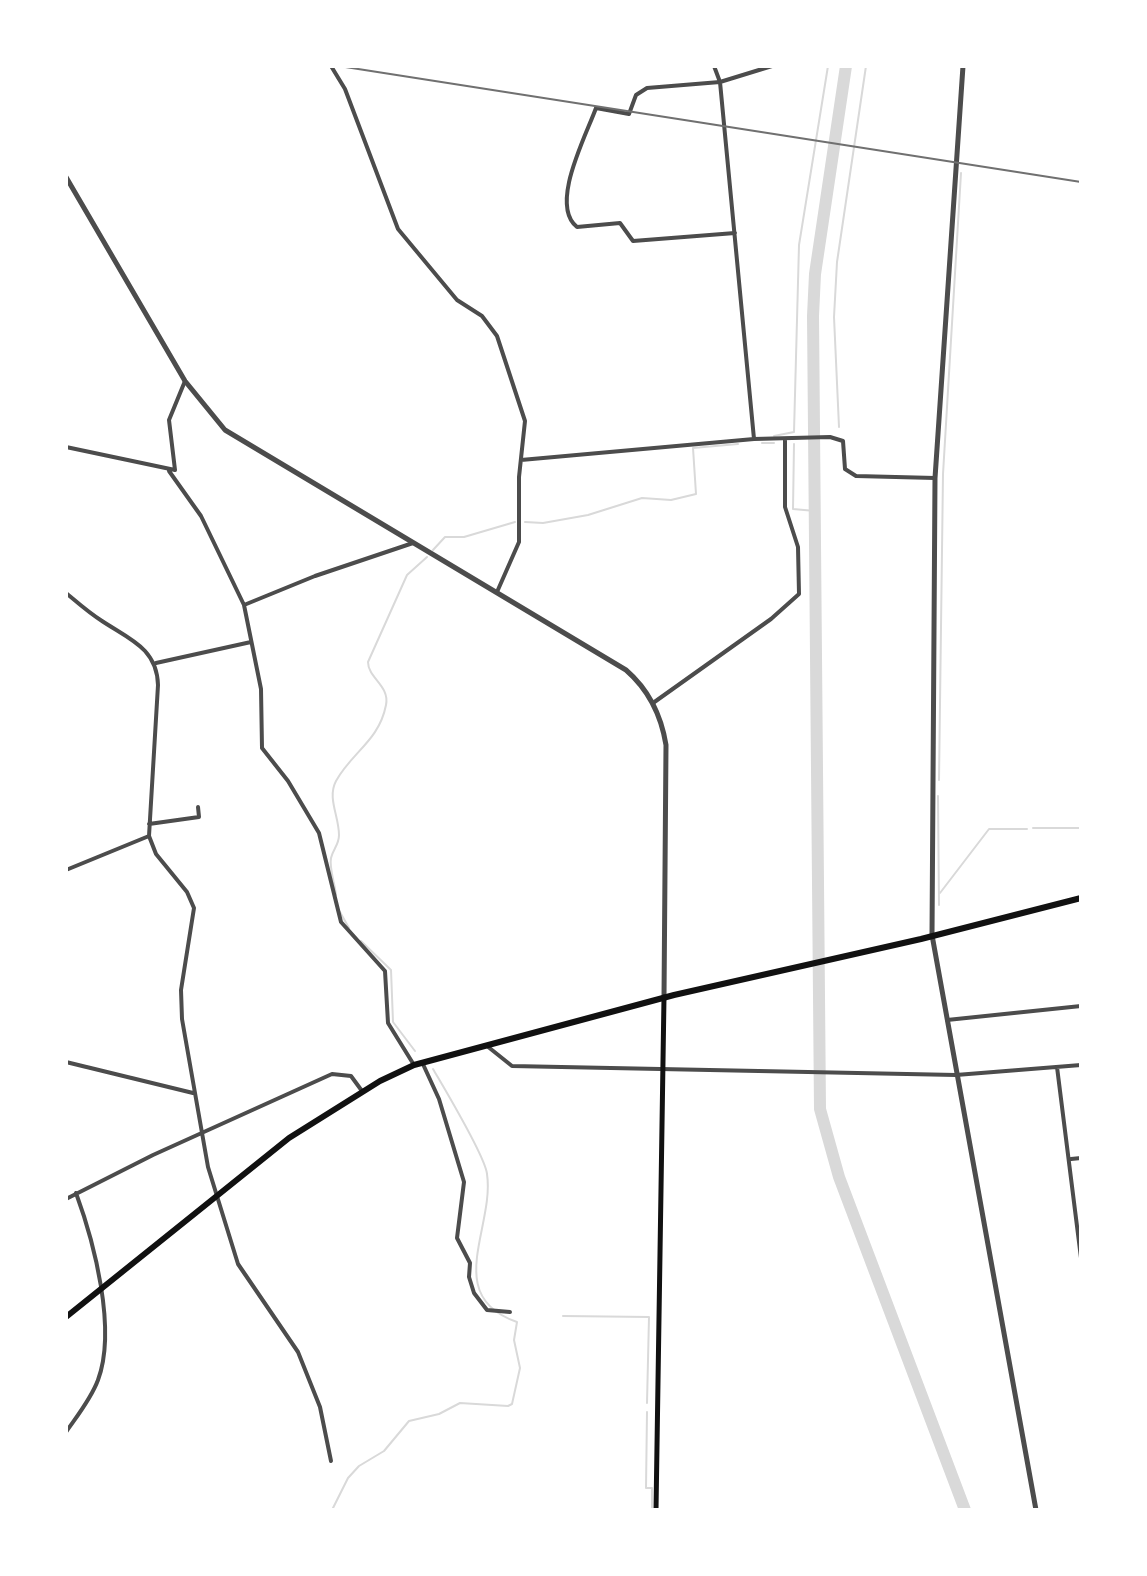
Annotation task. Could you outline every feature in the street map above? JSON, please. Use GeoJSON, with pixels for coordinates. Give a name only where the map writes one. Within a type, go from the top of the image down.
{"type":"FeatureCollection","features":[{"type":"Feature","properties":{"kind":"highway"},"geometry":{"type":"LineString","coordinates":[[66,1317],[289,1138],[362,1091],[418,1064],[485,1043],[664,997],[1081,898]]}},
{"type":"Feature","properties":{"kind":"main road"},"geometry":{"type":"LineString","coordinates":[[656,1510],[664,997]]}},
{"type":"Feature","properties":{"kind":"street"},"geometry":{"type":"LineString","coordinates":[[331,66],[345,89],[404,240],[457,300],[482,316],[497,336],[525,421],[519,542],[497,592]]}},
{"type":"Feature","properties":{"kind":"street"},"geometry":{"type":"LineString","coordinates":[[714,66],[720,82],[754,439]]}},
{"type":"Feature","properties":{"kind":"street"},"geometry":{"type":"LineString","coordinates":[[735,233],[633,241],[626,227],[620,223],[577,227],[566,210],[566,190],[596,108],[629,114],[636,95],[647,88],[720,82],[772,66]]}},
{"type":"Feature","properties":{"kind":"street"},"geometry":{"type":"LineString","coordinates":[[963,66],[935,478],[932,935],[1036,1510]]}},
{"type":"Feature","properties":{"kind":"street"},"geometry":{"type":"LineString","coordinates":[[66,177],[185,381],[225,430],[626,670],[653,703],[666,745],[664,997]]}},
{"type":"Feature","properties":{"kind":"street"},"geometry":{"type":"LineString","coordinates":[[169,471],[176,466],[170,410],[185,381]]}},
{"type":"Feature","properties":{"kind":"street"},"geometry":{"type":"LineString","coordinates":[[521,460],[754,439],[830,437],[843,441],[845,469],[856,476],[935,478]]}},
{"type":"Feature","properties":{"kind":"street"},"geometry":{"type":"LineString","coordinates":[[653,703],[771,619],[799,594],[798,547],[785,507],[785,439]]}},
{"type":"Feature","properties":{"kind":"street"},"geometry":{"type":"LineString","coordinates":[[66,447],[169,471],[201,516],[244,605],[261,689],[262,748],[288,781],[319,833],[341,922],[385,971],[388,1023],[439,1099],[464,1182],[457,1238],[470,1263],[469,1277],[474,1293],[494,1311],[510,1312]]}},
{"type":"Feature","properties":{"kind":"street"},"geometry":{"type":"LineString","coordinates":[[244,605],[413,543]]}},
{"type":"Feature","properties":{"kind":"street"},"geometry":{"type":"LineString","coordinates":[[66,593],[102,621],[135,640],[155,663],[158,685],[149,836],[156,854],[187,892],[194,908],[181,990],[200,1136],[243,1276],[298,1352],[320,1407],[331,1461]]}},
{"type":"Feature","properties":{"kind":"street"},"geometry":{"type":"LineString","coordinates":[[155,663],[251,642]]}},
{"type":"Feature","properties":{"kind":"street"},"geometry":{"type":"LineString","coordinates":[[149,824],[199,817],[198,807]]}},
{"type":"Feature","properties":{"kind":"street"},"geometry":{"type":"LineString","coordinates":[[66,870],[149,836]]}},
{"type":"Feature","properties":{"kind":"street"},"geometry":{"type":"LineString","coordinates":[[947,1020],[1081,1006]]}},
{"type":"Feature","properties":{"kind":"street"},"geometry":{"type":"LineString","coordinates":[[485,1043],[503,1062],[512,1066],[956,1075],[1081,1065]]}},
{"type":"Feature","properties":{"kind":"street"},"geometry":{"type":"LineString","coordinates":[[66,1062],[193,1093]]}},
{"type":"Feature","properties":{"kind":"street"},"geometry":{"type":"LineString","coordinates":[[1057,1067],[1059,1104],[1071,1159],[1081,1258]]}},
{"type":"Feature","properties":{"kind":"street"},"geometry":{"type":"LineString","coordinates":[[66,1199],[332,1074],[351,1076],[362,1091]]}},
{"type":"Feature","properties":{"kind":"street"},"geometry":{"type":"LineString","coordinates":[[1071,1159],[1081,1158]]}},
{"type":"Feature","properties":{"kind":"street"},"geometry":{"type":"LineString","coordinates":[[66,1432],[92,1393],[101,1372],[101,1288],[94,1243],[76,1193]]}},
{"type":"Feature","properties":{"kind":"waterway"},"geometry":{"type":"LineString","coordinates":[[774,436],[794,432],[799,245],[828,66]]}},
{"type":"Feature","properties":{"kind":"waterway"},"geometry":{"type":"LineString","coordinates":[[846,66],[815,274],[813,316],[820,1109],[839,1177],[965,1510]]}},
{"type":"Feature","properties":{"kind":"waterway"},"geometry":{"type":"LineString","coordinates":[[839,427],[834,317],[837,262],[866,66]]}},
{"type":"Feature","properties":{"kind":"waterway"},"geometry":{"type":"LineString","coordinates":[[939,780],[943,474],[961,173]]}},
{"type":"Feature","properties":{"kind":"waterway"},"geometry":{"type":"LineString","coordinates":[[762,443],[774,443]]}},
{"type":"Feature","properties":{"kind":"waterway"},"geometry":{"type":"LineString","coordinates":[[525,522],[543,523],[588,515],[642,498],[671,500],[696,494],[693,448],[738,444]]}},
{"type":"Feature","properties":{"kind":"waterway"},"geometry":{"type":"LineString","coordinates":[[794,444],[793,509],[815,511]]}},
{"type":"Feature","properties":{"kind":"waterway"},"geometry":{"type":"LineString","coordinates":[[433,550],[445,537],[464,537],[515,522]]}},
{"type":"Feature","properties":{"kind":"waterway"},"geometry":{"type":"LineString","coordinates":[[336,895],[331,871],[332,855],[339,835],[333,801],[334,787],[342,771],[371,737],[382,717],[386,705],[385,693],[371,673],[368,662],[407,575],[427,557]]}},
{"type":"Feature","properties":{"kind":"waterway"},"geometry":{"type":"LineString","coordinates":[[938,796],[939,905]]}},
{"type":"Feature","properties":{"kind":"waterway"},"geometry":{"type":"LineString","coordinates":[[1033,828],[1081,828]]}},
{"type":"Feature","properties":{"kind":"waterway"},"geometry":{"type":"LineString","coordinates":[[940,893],[989,829],[1027,829]]}},
{"type":"Feature","properties":{"kind":"waterway"},"geometry":{"type":"LineString","coordinates":[[340,912],[349,928]]}},
{"type":"Feature","properties":{"kind":"waterway"},"geometry":{"type":"LineString","coordinates":[[361,941],[391,970],[393,1022],[415,1051]]}},
{"type":"Feature","properties":{"kind":"waterway"},"geometry":{"type":"LineString","coordinates":[[332,1510],[348,1478],[359,1466],[384,1451],[409,1421],[439,1414],[460,1403],[512,1404],[520,1368],[514,1340],[517,1322],[495,1310],[482,1295],[477,1278],[477,1258],[488,1195],[485,1165],[433,1069]]}},
{"type":"Feature","properties":{"kind":"waterway"},"geometry":{"type":"LineString","coordinates":[[563,1316],[649,1317],[647,1403]]}},
{"type":"Feature","properties":{"kind":"waterway"},"geometry":{"type":"LineString","coordinates":[[647,1412],[646,1488],[652,1488],[652,1510]]}},
{"type":"Feature","properties":{"kind":"railway"},"geometry":{"type":"LineString","coordinates":[[339,66],[1081,182]]}}]}
